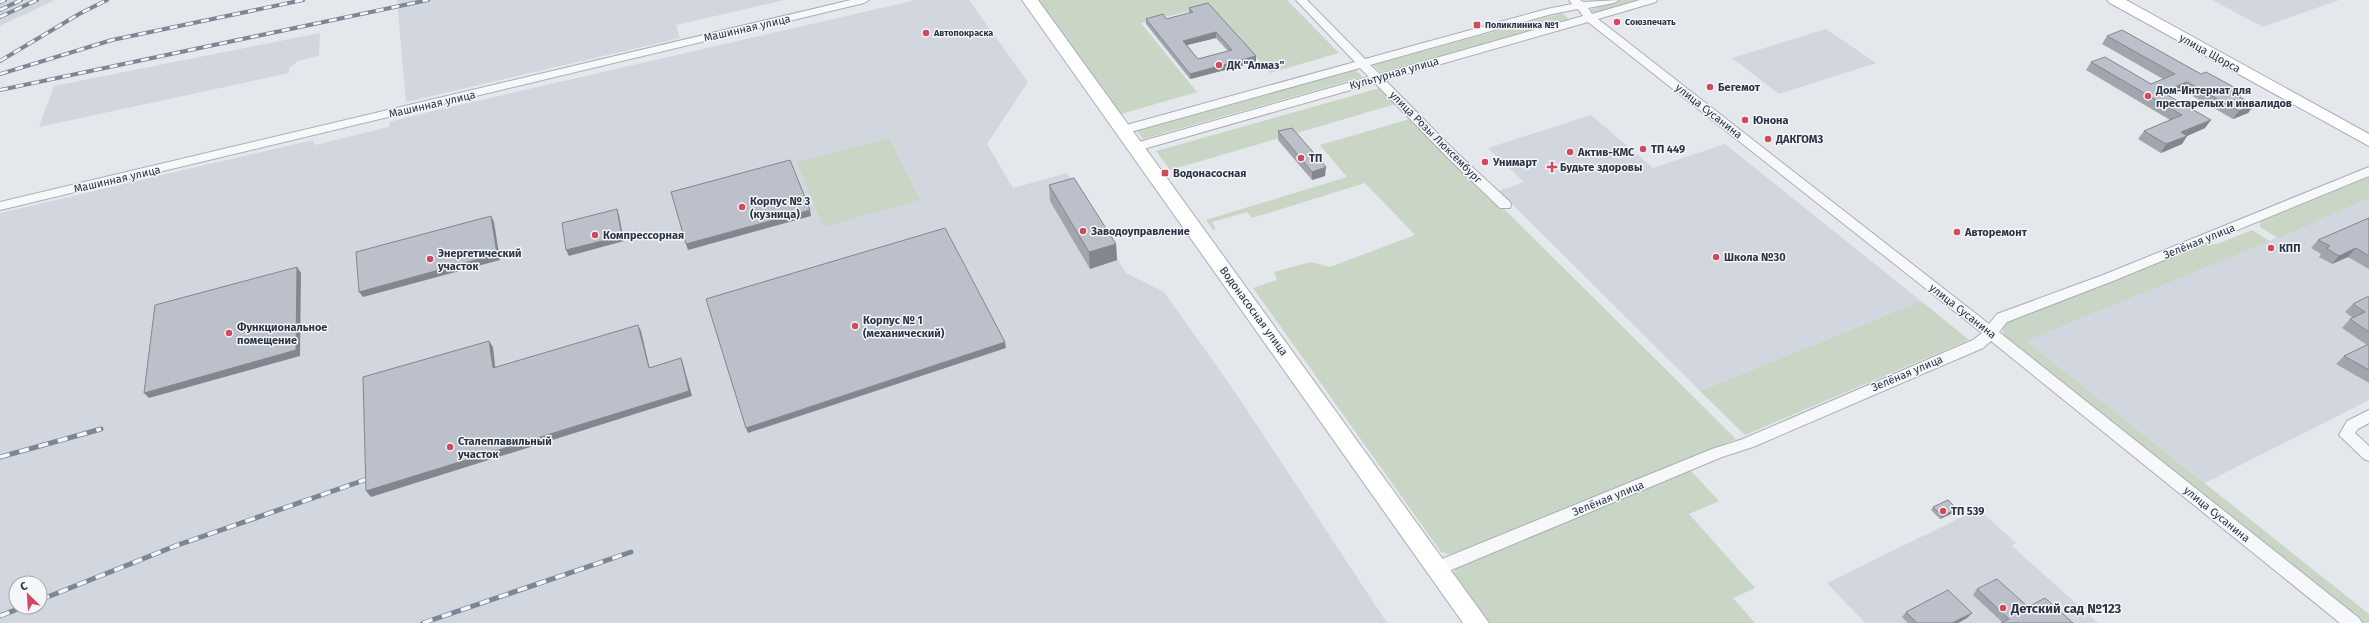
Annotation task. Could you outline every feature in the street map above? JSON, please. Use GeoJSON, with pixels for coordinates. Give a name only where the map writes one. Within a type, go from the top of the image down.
{"type":"FeatureCollection","features":[{"type":"Feature","properties":{"kind":"street","name":"Машинная улица"},"geometry":{"type":"LineString","coordinates":[[0,206],[864,0]]}},
{"type":"Feature","properties":{"kind":"street","name":"Водонасосная улица"},"geometry":{"type":"LineString","coordinates":[[1030,0],[1477,623]]}},
{"type":"Feature","properties":{"kind":"street","name":"улица Розы Люксембург"},"geometry":{"type":"LineString","coordinates":[[1300,0],[1506,205]]}},
{"type":"Feature","properties":{"kind":"street","name":"Культурная улица"},"geometry":{"type":"LineString","coordinates":[[1123,130],[1578,3],[1614,0]]}},
{"type":"Feature","properties":{"kind":"street","name":"Культурная улица"},"geometry":{"type":"LineString","coordinates":[[1136,147],[1652,0]]}},
{"type":"Feature","properties":{"kind":"street","name":"улица Щорса"},"geometry":{"type":"LineString","coordinates":[[2115,0],[2369,141]]}},
{"type":"Feature","properties":{"kind":"street","name":"улица Сусанина"},"geometry":{"type":"LineString","coordinates":[[1578,3],[1590,18],[1991,333],[2353,623]]}},
{"type":"Feature","properties":{"kind":"street","name":"Зелёная улица"},"geometry":{"type":"LineString","coordinates":[[1438,568],[1718,453],[1748,443],[1978,344],[1991,333],[1996,323],[2002,318],[2108,278],[2369,171]]}},
{"type":"Feature","properties":{"kind":"street"},"geometry":{"type":"LineString","coordinates":[[2369,416],[2352,425],[2347,435],[2369,455]]}},
{"type":"Feature","properties":{"kind":"shaded area"},"geometry":{"type":"Polygon","coordinates":[[[0,0],[55,0],[0,26],[0,0]]]}},
{"type":"Feature","properties":{"kind":"shaded area"},"geometry":{"type":"Polygon","coordinates":[[[397,0],[785,0],[676,25],[680,38],[406,102],[397,0]]]}},
{"type":"Feature","properties":{"kind":"shaded area"},"geometry":{"type":"Polygon","coordinates":[[[916,0],[969,0],[1028,82],[987,144],[1013,188],[1067,173],[1126,273],[1164,292],[1237,395],[1387,623],[0,623],[0,213],[313,140],[315,145],[389,127],[389,122],[916,0]]]}},
{"type":"Feature","properties":{"kind":"shaded area"},"geometry":{"type":"Polygon","coordinates":[[[2212,0],[2339,0],[2263,27],[2212,0]]]}},
{"type":"Feature","properties":{"kind":"shaded area"},"geometry":{"type":"Polygon","coordinates":[[[1826,29],[1876,63],[1779,94],[1732,58],[1826,29]]]}},
{"type":"Feature","properties":{"kind":"shaded area"},"geometry":{"type":"Polygon","coordinates":[[[320,33],[319,56],[298,61],[289,68],[289,73],[39,127],[54,86],[320,33]]]}},
{"type":"Feature","properties":{"kind":"shaded area","name":"Школа №30"},"geometry":{"type":"Polygon","coordinates":[[[1591,115],[1653,168],[1725,144],[1921,301],[1700,391],[1499,191],[1524,182],[1488,148],[1591,115]]]}},
{"type":"Feature","properties":{"kind":"shaded area"},"geometry":{"type":"Polygon","coordinates":[[[2369,198],[2369,400],[2205,483],[2025,341],[2274,239],[2369,198]]]}},
{"type":"Feature","properties":{"kind":"shaded area"},"geometry":{"type":"Polygon","coordinates":[[[1978,509],[2016,543],[2012,546],[2098,623],[1865,623],[1827,583],[1978,509]]]}},
{"type":"Feature","properties":{"kind":"green space"},"geometry":{"type":"Polygon","coordinates":[[[1038,0],[1287,0],[1339,53],[1270,73],[1210,6],[1141,23],[1197,92],[1121,114],[1038,0]]]}},
{"type":"Feature","properties":{"kind":"green space"},"geometry":{"type":"Polygon","coordinates":[[[1622,0],[1643,0],[1596,13],[1590,12],[1591,9],[1622,0]]]}},
{"type":"Feature","properties":{"kind":"green space"},"geometry":{"type":"Polygon","coordinates":[[[1562,13],[1570,20],[1381,72],[1373,65],[1562,13]]]}},
{"type":"Feature","properties":{"kind":"green space"},"geometry":{"type":"Polygon","coordinates":[[[1356,70],[1363,77],[1143,139],[1137,131],[1356,70]]]}},
{"type":"Feature","properties":{"kind":"green space"},"geometry":{"type":"Polygon","coordinates":[[[1380,88],[1396,104],[1170,170],[1156,151],[1380,88]]]}},
{"type":"Feature","properties":{"kind":"green space"},"geometry":{"type":"Polygon","coordinates":[[[1410,119],[1492,202],[1499,204],[1736,439],[1453,555],[1441,552],[1253,288],[1277,280],[1274,272],[1311,262],[1330,267],[1415,235],[1365,183],[1252,218],[1247,212],[1212,222],[1216,229],[1213,230],[1206,220],[1347,177],[1320,145],[1410,119]]]}},
{"type":"Feature","properties":{"kind":"green space"},"geometry":{"type":"Polygon","coordinates":[[[889,138],[920,200],[823,227],[797,162],[889,138]]]}},
{"type":"Feature","properties":{"kind":"green space"},"geometry":{"type":"Polygon","coordinates":[[[2369,177],[2369,198],[2278,238],[2260,227],[2260,221],[2369,177]]]}},
{"type":"Feature","properties":{"kind":"green space"},"geometry":{"type":"Polygon","coordinates":[[[2252,230],[2270,241],[2026,341],[2369,614],[2369,623],[2363,623],[2004,337],[2002,326],[2007,322],[2205,244],[2217,244],[2252,230]]]}},
{"type":"Feature","properties":{"kind":"green space"},"geometry":{"type":"Polygon","coordinates":[[[1921,301],[1969,340],[1745,435],[1700,391],[1921,301]]]}},
{"type":"Feature","properties":{"kind":"green space"},"geometry":{"type":"Polygon","coordinates":[[[1691,471],[1719,501],[1689,514],[1755,588],[1733,598],[1755,623],[1486,623],[1452,575],[1458,565],[1691,471]]]}},
{"type":"Feature","properties":{"kind":"building","name":"ДК \"Алмаз\""},"geometry":{"type":"Polygon","coordinates":[[[1208,3],[1256,56],[1190,74],[1146,19],[1163,14],[1166,19],[1193,12],[1189,8],[1208,3]],[[1216,32],[1183,41],[1198,59],[1232,50],[1216,32]]]}},
{"type":"Feature","properties":{"kind":"building"},"geometry":{"type":"Polygon","coordinates":[[[2122,30],[2201,74],[2206,72],[2243,92],[2236,95],[2254,105],[2239,111],[2187,82],[2162,92],[2211,120],[2181,132],[2187,136],[2166,144],[2144,131],[2182,115],[2091,62],[2105,57],[2151,84],[2175,74],[2107,36],[2122,30]]]}},
{"type":"Feature","properties":{"kind":"building"},"geometry":{"type":"Polygon","coordinates":[[[1292,128],[1326,167],[1312,172],[1278,131],[1292,128]]]}},
{"type":"Feature","properties":{"kind":"building","name":"Корпус № 3 (кузница)"},"geometry":{"type":"Polygon","coordinates":[[[790,160],[810,210],[686,244],[671,192],[790,160]]]}},
{"type":"Feature","properties":{"kind":"building"},"geometry":{"type":"Polygon","coordinates":[[[1074,178],[1116,244],[1089,252],[1049,185],[1074,178]]]}},
{"type":"Feature","properties":{"kind":"building","name":"Компрессорная"},"geometry":{"type":"Polygon","coordinates":[[[617,209],[622,236],[566,250],[562,223],[617,209]]]}},
{"type":"Feature","properties":{"kind":"building","name":"Энергетический участок"},"geometry":{"type":"Polygon","coordinates":[[[491,216],[497,254],[359,292],[356,252],[491,216]]]}},
{"type":"Feature","properties":{"kind":"building"},"geometry":{"type":"Polygon","coordinates":[[[2369,218],[2369,256],[2356,248],[2339,256],[2326,248],[2330,246],[2318,240],[2369,218]]]}},
{"type":"Feature","properties":{"kind":"building","name":"Корпус № 1 (механический)"},"geometry":{"type":"Polygon","coordinates":[[[945,228],[1005,342],[746,428],[706,299],[945,228]]]}},
{"type":"Feature","properties":{"kind":"building","name":"Функциональное помещение"},"geometry":{"type":"Polygon","coordinates":[[[297,267],[296,350],[144,393],[155,305],[297,267]]]}},
{"type":"Feature","properties":{"kind":"building"},"geometry":{"type":"Polygon","coordinates":[[[2369,296],[2369,332],[2350,319],[2365,312],[2353,304],[2369,296]]]}},
{"type":"Feature","properties":{"kind":"building","name":"Сталеплавильный участок"},"geometry":{"type":"Polygon","coordinates":[[[638,325],[649,368],[681,358],[689,391],[366,491],[363,377],[489,341],[493,368],[638,325]]]}},
{"type":"Feature","properties":{"kind":"building"},"geometry":{"type":"Polygon","coordinates":[[[2369,344],[2369,370],[2344,356],[2369,344]]]}},
{"type":"Feature","properties":{"kind":"building","name":"ТП 539"},"geometry":{"type":"Polygon","coordinates":[[[1948,500],[1957,509],[1942,516],[1933,507],[1948,500]]]}},
{"type":"Feature","properties":{"kind":"building","name":"Детский сад №123"},"geometry":{"type":"Polygon","coordinates":[[[1997,579],[2028,607],[2045,598],[2073,623],[2001,623],[2009,619],[1977,589],[1997,579]]]}},
{"type":"Feature","properties":{"kind":"building"},"geometry":{"type":"Polygon","coordinates":[[[1948,590],[1972,613],[1952,623],[1917,623],[1906,612],[1948,590]]]}},
{"type":"Feature","properties":{"kind":"railway"},"geometry":{"type":"LineString","coordinates":[[0,2],[5,0]]}},
{"type":"Feature","properties":{"kind":"railway"},"geometry":{"type":"LineString","coordinates":[[0,10],[21,0]]}},
{"type":"Feature","properties":{"kind":"railway"},"geometry":{"type":"LineString","coordinates":[[0,17],[37,0]]}},
{"type":"Feature","properties":{"kind":"railway"},"geometry":{"type":"LineString","coordinates":[[0,61],[79,14],[107,0]]}},
{"type":"Feature","properties":{"kind":"railway"},"geometry":{"type":"LineString","coordinates":[[0,74],[112,40],[303,0]]}},
{"type":"Feature","properties":{"kind":"railway"},"geometry":{"type":"LineString","coordinates":[[0,90],[428,0]]}},
{"type":"Feature","properties":{"kind":"railway"},"geometry":{"type":"LineString","coordinates":[[0,457],[101,429]]}},
{"type":"Feature","properties":{"kind":"railway"},"geometry":{"type":"LineString","coordinates":[[48,597],[175,546],[376,476]]}},
{"type":"Feature","properties":{"kind":"railway"},"geometry":{"type":"LineString","coordinates":[[423,623],[631,552]]}},
{"type":"Feature","properties":{"kind":"railway"},"geometry":{"type":"LineString","coordinates":[[0,616],[8,613]]}},
{"type":"Feature","properties":{"kind":"place","name":"Союзпечать"},"geometry":{"type":"Point","coordinates":[1617,22]}},
{"type":"Feature","properties":{"kind":"place","name":"Поликлиника №1"},"geometry":{"type":"Point","coordinates":[1477,25]}},
{"type":"Feature","properties":{"kind":"place","name":"Автопокраска"},"geometry":{"type":"Point","coordinates":[926,33]}},
{"type":"Feature","properties":{"kind":"place","name":"ДК \"Алмаз\""},"geometry":{"type":"Point","coordinates":[1219,65]}},
{"type":"Feature","properties":{"kind":"place","name":"Бегемот"},"geometry":{"type":"Point","coordinates":[1710,87]}},
{"type":"Feature","properties":{"kind":"place","name":"Дом-Интернат для престарелых и инвалидов"},"geometry":{"type":"Point","coordinates":[2148,96]}},
{"type":"Feature","properties":{"kind":"place","name":"Юнона"},"geometry":{"type":"Point","coordinates":[1745,120]}},
{"type":"Feature","properties":{"kind":"place","name":"ДАКГОМЗ"},"geometry":{"type":"Point","coordinates":[1768,139]}},
{"type":"Feature","properties":{"kind":"place","name":"ТП 449"},"geometry":{"type":"Point","coordinates":[1643,149]}},
{"type":"Feature","properties":{"kind":"place","name":"Актив-КМС"},"geometry":{"type":"Point","coordinates":[1570,152]}},
{"type":"Feature","properties":{"kind":"place","name":"ТП"},"geometry":{"type":"Point","coordinates":[1301,158]}},
{"type":"Feature","properties":{"kind":"place","name":"Унимарт"},"geometry":{"type":"Point","coordinates":[1485,162]}},
{"type":"Feature","properties":{"kind":"place","name":"Будьте здоровы"},"geometry":{"type":"Point","coordinates":[1552,167]}},
{"type":"Feature","properties":{"kind":"place","name":"Водонасосная"},"geometry":{"type":"Point","coordinates":[1165,173]}},
{"type":"Feature","properties":{"kind":"place","name":"Корпус № 3 (кузница)"},"geometry":{"type":"Point","coordinates":[742,207]}},
{"type":"Feature","properties":{"kind":"place","name":"Заводоуправление"},"geometry":{"type":"Point","coordinates":[1083,231]}},
{"type":"Feature","properties":{"kind":"place","name":"Авторемонт"},"geometry":{"type":"Point","coordinates":[1957,232]}},
{"type":"Feature","properties":{"kind":"place","name":"Компрессорная"},"geometry":{"type":"Point","coordinates":[595,235]}},
{"type":"Feature","properties":{"kind":"place","name":"КПП"},"geometry":{"type":"Point","coordinates":[2271,248]}},
{"type":"Feature","properties":{"kind":"place","name":"Школа №30"},"geometry":{"type":"Point","coordinates":[1716,257]}},
{"type":"Feature","properties":{"kind":"place","name":"Энергетический участок"},"geometry":{"type":"Point","coordinates":[430,259]}},
{"type":"Feature","properties":{"kind":"place","name":"Корпус № 1 (механический)"},"geometry":{"type":"Point","coordinates":[855,326]}},
{"type":"Feature","properties":{"kind":"place","name":"Функциональное помещение"},"geometry":{"type":"Point","coordinates":[229,333]}},
{"type":"Feature","properties":{"kind":"place","name":"Сталеплавильный участок"},"geometry":{"type":"Point","coordinates":[450,447]}},
{"type":"Feature","properties":{"kind":"place","name":"ТП 539"},"geometry":{"type":"Point","coordinates":[1943,511]}},
{"type":"Feature","properties":{"kind":"place","name":"Детский сад №123"},"geometry":{"type":"Point","coordinates":[2003,608]}}]}
